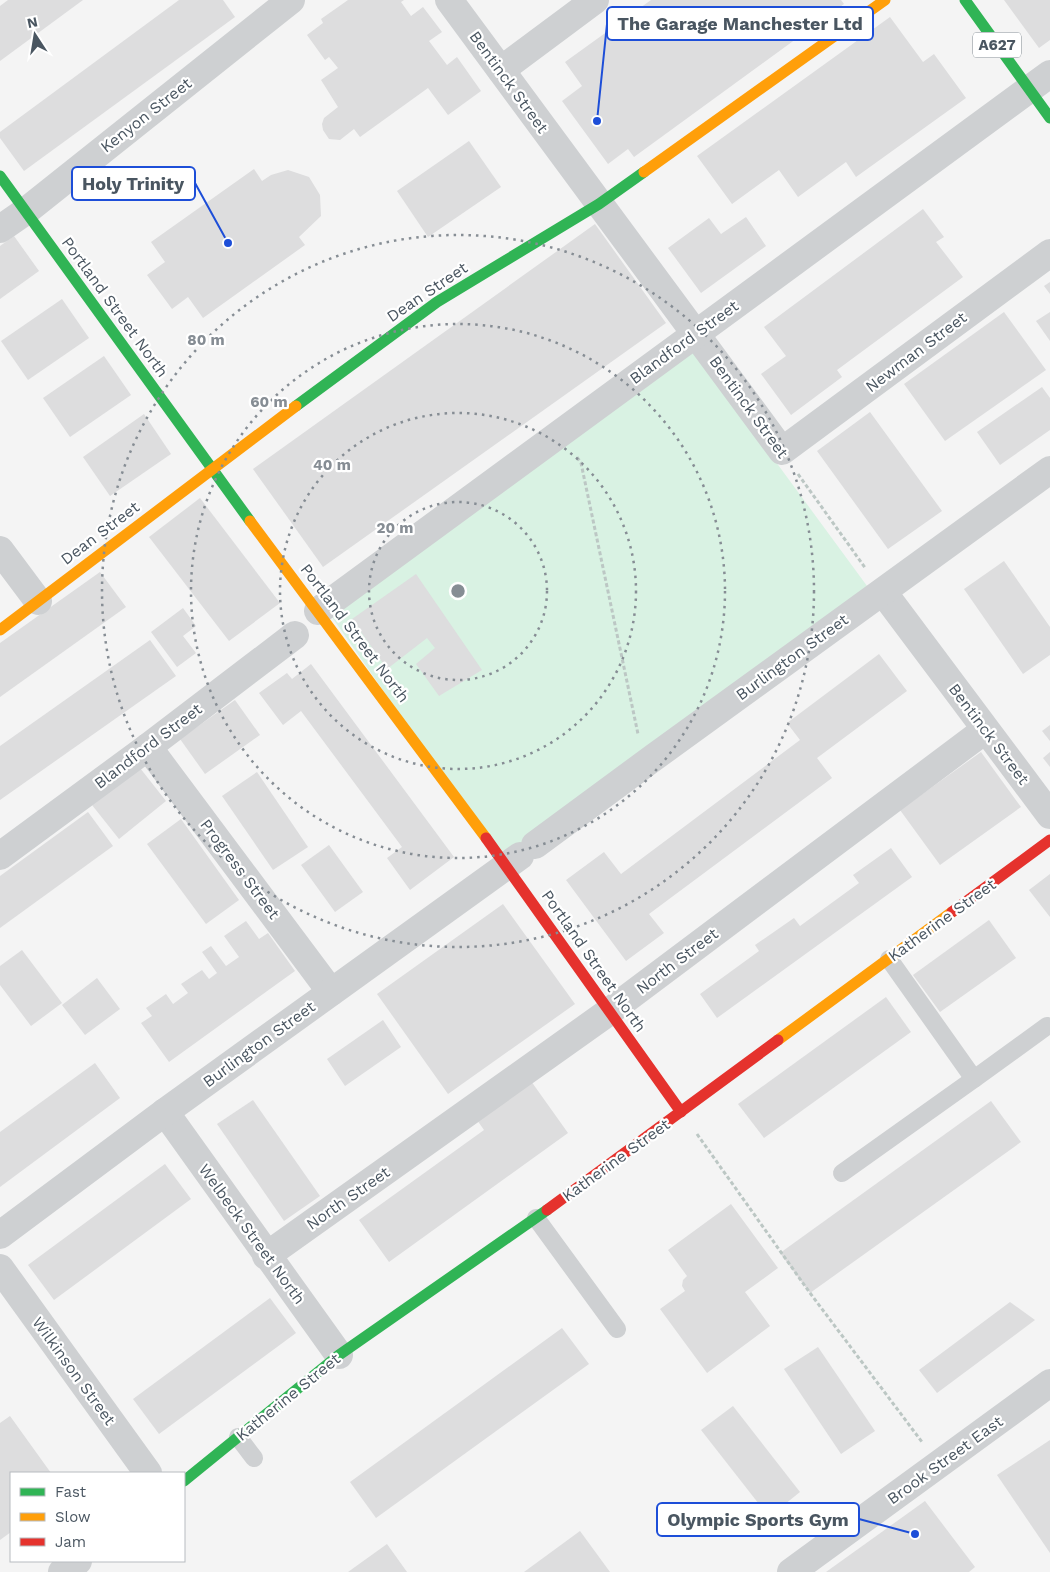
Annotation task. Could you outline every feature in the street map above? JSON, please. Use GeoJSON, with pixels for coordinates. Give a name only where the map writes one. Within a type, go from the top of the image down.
{"type":"FeatureCollection","features":[{"type":"Feature","properties":{"kind":"main road","name":"Dean Street"},"geometry":{"type":"LineString","coordinates":[[0,630],[437,302],[599,204],[885,0]]}},
{"type":"Feature","properties":{"kind":"main road","name":"A627"},"geometry":{"type":"LineString","coordinates":[[965,0],[1039,82],[1050,118]]}},
{"type":"Feature","properties":{"kind":"main road","name":"Portland Street North"},"geometry":{"type":"LineString","coordinates":[[0,176],[211,470],[318,611],[521,856],[610,1011],[681,1112]]}},
{"type":"Feature","properties":{"kind":"main road","name":"Katherine Street"},"geometry":{"type":"LineString","coordinates":[[185,1480],[339,1355],[536,1218],[1050,840]]}},
{"type":"Feature","properties":{"kind":"street","name":"Kenyon Street"},"geometry":{"type":"LineString","coordinates":[[0,229],[26,211],[291,0]]}},
{"type":"Feature","properties":{"kind":"street","name":"Bentinck Street"},"geometry":{"type":"LineString","coordinates":[[449,0],[782,452]]}},
{"type":"Feature","properties":{"kind":"street"},"geometry":{"type":"LineString","coordinates":[[501,70],[595,0]]}},
{"type":"Feature","properties":{"kind":"street","name":"Blandford Street"},"geometry":{"type":"LineString","coordinates":[[318,611],[1039,82]]}},
{"type":"Feature","properties":{"kind":"street","name":"Newman Street"},"geometry":{"type":"LineString","coordinates":[[782,452],[1050,253]]}},
{"type":"Feature","properties":{"kind":"street","name":"Burlington Street"},"geometry":{"type":"LineString","coordinates":[[0,1235],[165,1112],[521,856],[1050,470]]}},
{"type":"Feature","properties":{"kind":"street"},"geometry":{"type":"LineString","coordinates":[[0,550],[38,601]]}},
{"type":"Feature","properties":{"kind":"street","name":"Bentinck Street"},"geometry":{"type":"LineString","coordinates":[[883,592],[1050,815]]}},
{"type":"Feature","properties":{"kind":"street","name":"Blandford Street"},"geometry":{"type":"LineString","coordinates":[[0,856],[148,747],[295,635]]}},
{"type":"Feature","properties":{"kind":"street","name":"North Street"},"geometry":{"type":"LineString","coordinates":[[266,1256],[610,1011],[985,730]]}},
{"type":"Feature","properties":{"kind":"street","name":"Progress Street"},"geometry":{"type":"LineString","coordinates":[[148,747],[332,992]]}},
{"type":"Feature","properties":{"kind":"street","name":"Welbeck Street North"},"geometry":{"type":"LineString","coordinates":[[165,1112],[266,1256],[339,1355]]}},
{"type":"Feature","properties":{"kind":"street","name":"Wilkinson Street"},"geometry":{"type":"LineString","coordinates":[[0,1268],[147,1472]]}},
{"type":"Feature","properties":{"kind":"street","name":"Brook Street East"},"geometry":{"type":"LineString","coordinates":[[791,1572],[1050,1383]]}},
{"type":"Feature","properties":{"kind":"street"},"geometry":{"type":"LineString","coordinates":[[62,1572],[77,1562]]}},
{"type":"Feature","properties":{"kind":"lane"},"geometry":{"type":"LineString","coordinates":[[889,959],[974,1078]]}},
{"type":"Feature","properties":{"kind":"lane"},"geometry":{"type":"LineString","coordinates":[[842,1173],[1047,1026]]}},
{"type":"Feature","properties":{"kind":"lane"},"geometry":{"type":"LineString","coordinates":[[536,1218],[618,1329]]}},
{"type":"Feature","properties":{"kind":"lane"},"geometry":{"type":"LineString","coordinates":[[238,1437],[254,1458]]}},
{"type":"Feature","properties":{"kind":"path"},"geometry":{"type":"LineString","coordinates":[[560,433],[581,463],[638,734],[653,758]]}},
{"type":"Feature","properties":{"kind":"path","name":"Bentinck Street"},"geometry":{"type":"LineString","coordinates":[[782,452],[883,592]]}},
{"type":"Feature","properties":{"kind":"path"},"geometry":{"type":"LineString","coordinates":[[681,1112],[810,1293],[939,1464]]}},
{"type":"Feature","properties":{"kind":"green space"},"geometry":{"type":"Polygon","coordinates":[[[693,349],[870,590],[501,859],[329,613],[693,349]]]}},
{"type":"Feature","properties":{"kind":"building"},"geometry":{"type":"Polygon","coordinates":[[[8,0],[83,0],[0,61],[0,6],[8,0]]]}},
{"type":"Feature","properties":{"kind":"building"},"geometry":{"type":"Polygon","coordinates":[[[179,0],[223,0],[235,17],[24,171],[0,138],[0,132],[179,0]]]}},
{"type":"Feature","properties":{"kind":"building"},"geometry":{"type":"Polygon","coordinates":[[[348,0],[404,0],[401,2],[411,16],[423,7],[442,32],[429,41],[447,65],[457,57],[481,91],[448,115],[428,88],[360,137],[354,129],[340,140],[329,139],[323,130],[322,124],[324,118],[338,107],[321,80],[338,68],[329,57],[325,60],[307,35],[323,23],[321,19],[348,0]]]}},
{"type":"Feature","properties":{"kind":"building"},"geometry":{"type":"Polygon","coordinates":[[[651,0],[841,0],[844,4],[634,157],[628,149],[608,164],[562,101],[582,86],[565,62],[651,0]]]}},
{"type":"Feature","properties":{"kind":"building"},"geometry":{"type":"Polygon","coordinates":[[[1004,0],[1050,0],[1050,40],[1039,48],[1004,0]]]}},
{"type":"Feature","properties":{"kind":"building"},"geometry":{"type":"Polygon","coordinates":[[[890,17],[923,62],[934,54],[966,98],[856,177],[846,162],[798,197],[779,170],[732,204],[697,156],[890,17]]]}},
{"type":"Feature","properties":{"kind":"building"},"geometry":{"type":"Polygon","coordinates":[[[469,141],[501,187],[428,237],[397,191],[469,141]]]}},
{"type":"Feature","properties":{"kind":"building"},"geometry":{"type":"Polygon","coordinates":[[[254,169],[262,181],[271,175],[288,170],[309,177],[320,195],[321,216],[299,237],[305,245],[203,318],[188,297],[172,309],[147,275],[165,262],[151,242],[254,169]]]}},
{"type":"Feature","properties":{"kind":"building"},"geometry":{"type":"Polygon","coordinates":[[[923,209],[944,237],[936,242],[963,277],[837,370],[842,377],[791,415],[761,374],[786,356],[764,327],[923,209]]]}},
{"type":"Feature","properties":{"kind":"building"},"geometry":{"type":"Polygon","coordinates":[[[746,217],[766,246],[701,293],[668,248],[709,218],[721,234],[746,217]]]}},
{"type":"Feature","properties":{"kind":"building"},"geometry":{"type":"Polygon","coordinates":[[[595,224],[666,323],[323,567],[253,469],[595,224]]]}},
{"type":"Feature","properties":{"kind":"building"},"geometry":{"type":"Polygon","coordinates":[[[14,236],[39,271],[0,299],[0,246],[14,236]]]}},
{"type":"Feature","properties":{"kind":"building"},"geometry":{"type":"Polygon","coordinates":[[[1050,282],[1050,294],[1044,286],[1050,282]]]}},
{"type":"Feature","properties":{"kind":"building"},"geometry":{"type":"Polygon","coordinates":[[[62,299],[89,338],[28,380],[1,341],[62,299]]]}},
{"type":"Feature","properties":{"kind":"building"},"geometry":{"type":"Polygon","coordinates":[[[1004,312],[1046,370],[945,441],[904,384],[1004,312]]]}},
{"type":"Feature","properties":{"kind":"building"},"geometry":{"type":"Polygon","coordinates":[[[1050,312],[1050,341],[1036,321],[1050,312]]]}},
{"type":"Feature","properties":{"kind":"building"},"geometry":{"type":"Polygon","coordinates":[[[104,356],[131,395],[70,437],[43,398],[104,356]]]}},
{"type":"Feature","properties":{"kind":"building"},"geometry":{"type":"Polygon","coordinates":[[[1042,387],[1050,398],[1050,430],[1000,465],[977,432],[1042,387]]]}},
{"type":"Feature","properties":{"kind":"building"},"geometry":{"type":"Polygon","coordinates":[[[870,412],[942,511],[888,549],[817,451],[870,412]]]}},
{"type":"Feature","properties":{"kind":"building"},"geometry":{"type":"Polygon","coordinates":[[[144,414],[171,454],[110,496],[83,457],[144,414]]]}},
{"type":"Feature","properties":{"kind":"building"},"geometry":{"type":"Polygon","coordinates":[[[200,498],[280,603],[229,641],[149,537],[200,498]]]}},
{"type":"Feature","properties":{"kind":"building"},"geometry":{"type":"Polygon","coordinates":[[[1004,561],[1050,627],[1050,655],[1023,674],[964,589],[1004,561]]]}},
{"type":"Feature","properties":{"kind":"building"},"geometry":{"type":"Polygon","coordinates":[[[100,572],[126,607],[0,697],[0,643],[100,572]]]}},
{"type":"Feature","properties":{"kind":"building"},"geometry":{"type":"Polygon","coordinates":[[[416,574],[482,670],[439,696],[416,664],[435,648],[427,638],[387,669],[352,619],[416,574]]]}},
{"type":"Feature","properties":{"kind":"building"},"geometry":{"type":"Polygon","coordinates":[[[183,608],[196,626],[183,636],[196,653],[177,667],[151,632],[183,608]]]}},
{"type":"Feature","properties":{"kind":"building"},"geometry":{"type":"Polygon","coordinates":[[[150,640],[176,676],[0,800],[0,746],[150,640]]]}},
{"type":"Feature","properties":{"kind":"building"},"geometry":{"type":"Polygon","coordinates":[[[879,654],[907,691],[817,758],[832,778],[649,914],[664,933],[626,961],[566,880],[604,852],[621,874],[800,740],[787,723],[879,654]]]}},
{"type":"Feature","properties":{"kind":"building"},"geometry":{"type":"Polygon","coordinates":[[[311,664],[454,857],[410,890],[387,858],[402,847],[301,711],[283,725],[259,693],[287,673],[292,679],[311,664]]]}},
{"type":"Feature","properties":{"kind":"building"},"geometry":{"type":"Polygon","coordinates":[[[235,700],[260,735],[205,774],[180,739],[235,700]]]}},
{"type":"Feature","properties":{"kind":"building"},"geometry":{"type":"Polygon","coordinates":[[[1050,725],[1050,741],[1042,731],[1050,725]]]}},
{"type":"Feature","properties":{"kind":"building"},"geometry":{"type":"Polygon","coordinates":[[[981,752],[1021,807],[940,865],[900,810],[981,752]]]}},
{"type":"Feature","properties":{"kind":"building"},"geometry":{"type":"Polygon","coordinates":[[[1050,752],[1050,767],[1043,758],[1050,752]]]}},
{"type":"Feature","properties":{"kind":"building"},"geometry":{"type":"Polygon","coordinates":[[[140,768],[166,801],[119,839],[92,805],[140,768]]]}},
{"type":"Feature","properties":{"kind":"building"},"geometry":{"type":"Polygon","coordinates":[[[257,772],[308,847],[273,870],[222,796],[257,772]]]}},
{"type":"Feature","properties":{"kind":"building"},"geometry":{"type":"Polygon","coordinates":[[[88,812],[113,846],[0,928],[0,876],[88,812]]]}},
{"type":"Feature","properties":{"kind":"building"},"geometry":{"type":"Polygon","coordinates":[[[181,819],[239,900],[206,924],[147,844],[181,819]]]}},
{"type":"Feature","properties":{"kind":"building"},"geometry":{"type":"Polygon","coordinates":[[[329,845],[363,892],[335,912],[301,865],[329,845]]]}},
{"type":"Feature","properties":{"kind":"building"},"geometry":{"type":"Polygon","coordinates":[[[891,848],[912,877],[717,1018],[700,994],[759,951],[755,945],[794,918],[800,926],[859,883],[853,875],[891,848]]]}},
{"type":"Feature","properties":{"kind":"building"},"geometry":{"type":"Polygon","coordinates":[[[1050,874],[1050,917],[1029,890],[1050,874]]]}},
{"type":"Feature","properties":{"kind":"building"},"geometry":{"type":"Polygon","coordinates":[[[503,904],[575,1004],[448,1094],[377,994],[503,904]]]}},
{"type":"Feature","properties":{"kind":"building"},"geometry":{"type":"Polygon","coordinates":[[[989,920],[1016,958],[940,1012],[913,975],[989,920]]]}},
{"type":"Feature","properties":{"kind":"building"},"geometry":{"type":"Polygon","coordinates":[[[246,921],[259,939],[268,933],[295,971],[169,1062],[141,1023],[152,1016],[146,1008],[166,994],[173,1004],[188,993],[181,984],[202,970],[209,979],[217,973],[202,952],[211,946],[226,966],[239,957],[224,936],[246,921]]]}},
{"type":"Feature","properties":{"kind":"building"},"geometry":{"type":"Polygon","coordinates":[[[22,950],[62,1003],[31,1026],[0,985],[0,966],[22,950]]]}},
{"type":"Feature","properties":{"kind":"building"},"geometry":{"type":"Polygon","coordinates":[[[97,978],[120,1009],[85,1035],[62,1005],[97,978]]]}},
{"type":"Feature","properties":{"kind":"building"},"geometry":{"type":"Polygon","coordinates":[[[886,997],[911,1032],[764,1138],[738,1104],[886,997]]]}},
{"type":"Feature","properties":{"kind":"building"},"geometry":{"type":"Polygon","coordinates":[[[383,1020],[401,1047],[345,1086],[327,1059],[383,1020]]]}},
{"type":"Feature","properties":{"kind":"building"},"geometry":{"type":"Polygon","coordinates":[[[95,1063],[120,1098],[0,1187],[0,1132],[95,1063]]]}},
{"type":"Feature","properties":{"kind":"building"},"geometry":{"type":"Polygon","coordinates":[[[531,1081],[568,1133],[389,1262],[359,1220],[484,1130],[477,1120],[531,1081]]]}},
{"type":"Feature","properties":{"kind":"building"},"geometry":{"type":"Polygon","coordinates":[[[253,1100],[320,1196],[284,1221],[217,1124],[253,1100]]]}},
{"type":"Feature","properties":{"kind":"building"},"geometry":{"type":"Polygon","coordinates":[[[991,1101],[1021,1142],[810,1293],[780,1253],[991,1101]]]}},
{"type":"Feature","properties":{"kind":"building"},"geometry":{"type":"Polygon","coordinates":[[[165,1164],[191,1199],[54,1300],[28,1265],[165,1164]]]}},
{"type":"Feature","properties":{"kind":"building"},"geometry":{"type":"Polygon","coordinates":[[[731,1204],[778,1268],[745,1292],[770,1326],[707,1373],[660,1309],[685,1291],[682,1286],[683,1280],[687,1276],[668,1250],[731,1204]]]}},
{"type":"Feature","properties":{"kind":"building"},"geometry":{"type":"Polygon","coordinates":[[[270,1298],[296,1333],[159,1434],[133,1399],[270,1298]]]}},
{"type":"Feature","properties":{"kind":"building"},"geometry":{"type":"Polygon","coordinates":[[[1010,1302],[1035,1320],[937,1393],[919,1370],[1010,1302]]]}},
{"type":"Feature","properties":{"kind":"building"},"geometry":{"type":"Polygon","coordinates":[[[562,1328],[589,1364],[376,1518],[350,1482],[562,1328]]]}},
{"type":"Feature","properties":{"kind":"building"},"geometry":{"type":"Polygon","coordinates":[[[818,1347],[875,1431],[841,1454],[784,1369],[818,1347]]]}},
{"type":"Feature","properties":{"kind":"building"},"geometry":{"type":"Polygon","coordinates":[[[733,1406],[800,1492],[769,1517],[701,1430],[733,1406]]]}},
{"type":"Feature","properties":{"kind":"building"},"geometry":{"type":"Polygon","coordinates":[[[10,1416],[50,1472],[10,1472],[10,1533],[0,1540],[0,1423],[10,1416]]]}},
{"type":"Feature","properties":{"kind":"building"},"geometry":{"type":"Polygon","coordinates":[[[1050,1440],[1050,1553],[997,1475],[1050,1440]]]}},
{"type":"Feature","properties":{"kind":"building"},"geometry":{"type":"Polygon","coordinates":[[[925,1501],[975,1567],[969,1572],[826,1572],[925,1501]]]}},
{"type":"Feature","properties":{"kind":"building"},"geometry":{"type":"Polygon","coordinates":[[[580,1531],[610,1572],[524,1572],[580,1531]]]}},
{"type":"Feature","properties":{"kind":"building"},"geometry":{"type":"Polygon","coordinates":[[[387,1544],[407,1572],[348,1572],[387,1544]]]}},
{"type":"Feature","properties":{"kind":"traffic: fast"},"geometry":{"type":"LineString","coordinates":[[965,0],[1050,118]]}},
{"type":"Feature","properties":{"kind":"traffic: fast"},"geometry":{"type":"LineString","coordinates":[[296,406],[437,302],[599,204],[644,172]]}},
{"type":"Feature","properties":{"kind":"traffic: fast"},"geometry":{"type":"LineString","coordinates":[[0,176],[250,521]]}},
{"type":"Feature","properties":{"kind":"traffic: fast"},"geometry":{"type":"LineString","coordinates":[[185,1480],[339,1355],[547,1210]]}},
{"type":"Feature","properties":{"kind":"traffic: slow"},"geometry":{"type":"LineString","coordinates":[[644,172],[885,0]]}},
{"type":"Feature","properties":{"kind":"traffic: slow"},"geometry":{"type":"LineString","coordinates":[[0,630],[296,406]]}},
{"type":"Feature","properties":{"kind":"traffic: slow"},"geometry":{"type":"LineString","coordinates":[[250,521],[486,838]]}},
{"type":"Feature","properties":{"kind":"traffic: slow"},"geometry":{"type":"LineString","coordinates":[[778,1040],[952,912]]}},
{"type":"Feature","properties":{"kind":"traffic: jam"},"geometry":{"type":"LineString","coordinates":[[486,838],[681,1112]]}},
{"type":"Feature","properties":{"kind":"traffic: jam"},"geometry":{"type":"LineString","coordinates":[[952,912],[1050,840]]}},
{"type":"Feature","properties":{"kind":"traffic: jam"},"geometry":{"type":"LineString","coordinates":[[547,1210],[778,1040]]}},
{"type":"Feature","properties":{"kind":"place","name":"The Garage Manchester Ltd"},"geometry":{"type":"Point","coordinates":[597,121]}},
{"type":"Feature","properties":{"kind":"place","name":"Holy Trinity"},"geometry":{"type":"Point","coordinates":[228,243]}},
{"type":"Feature","properties":{"kind":"place","name":"Olympic Sports Gym"},"geometry":{"type":"Point","coordinates":[915,1534]}}]}
